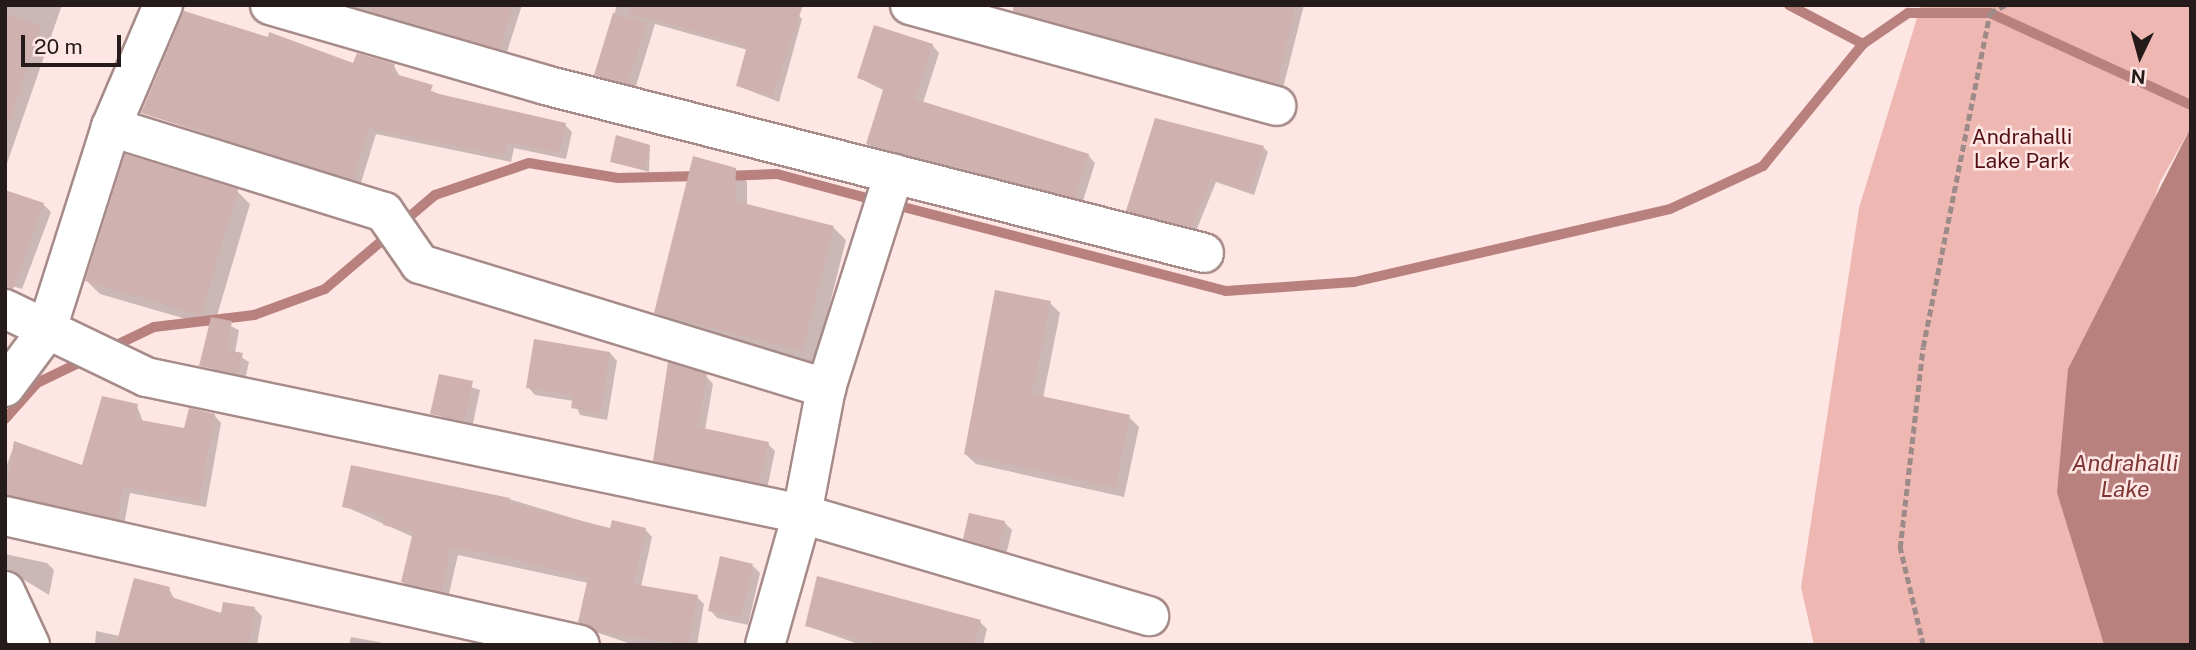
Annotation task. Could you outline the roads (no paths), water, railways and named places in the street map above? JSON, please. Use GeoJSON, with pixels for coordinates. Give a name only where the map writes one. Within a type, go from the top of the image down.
{"type":"FeatureCollection","features":[{"type":"Feature","properties":{"kind":"street"},"geometry":{"type":"LineString","coordinates":[[5,387],[46,332],[111,127],[163,5]]}},
{"type":"Feature","properties":{"kind":"street"},"geometry":{"type":"LineString","coordinates":[[270,5],[545,85],[888,193],[1204,253]]}},
{"type":"Feature","properties":{"kind":"street"},"geometry":{"type":"LineString","coordinates":[[910,5],[1276,106]]}},
{"type":"Feature","properties":{"kind":"street"},"geometry":{"type":"LineString","coordinates":[[111,127],[384,212],[420,264],[826,388]]}},
{"type":"Feature","properties":{"kind":"street"},"geometry":{"type":"LineString","coordinates":[[765,645],[802,514],[826,388],[888,193]]}},
{"type":"Feature","properties":{"kind":"street"},"geometry":{"type":"LineString","coordinates":[[5,309],[46,332],[146,377],[802,514],[1149,616]]}},
{"type":"Feature","properties":{"kind":"street"},"geometry":{"type":"LineString","coordinates":[[5,516],[580,645]]}},
{"type":"Feature","properties":{"kind":"street"},"geometry":{"type":"LineString","coordinates":[[5,591],[30,645]]}},
{"type":"Feature","properties":{"kind":"water","name":"Andrahalli Lake"},"geometry":{"type":"Polygon","coordinates":[[[2191,127],[2191,645],[2104,645],[2057,493],[2068,369],[2191,127]]]}},
{"type":"Feature","properties":{"kind":"waterway"},"geometry":{"type":"LineString","coordinates":[[1789,5],[1863,44],[1908,13],[1990,13],[2191,105]]}},
{"type":"Feature","properties":{"kind":"waterway"},"geometry":{"type":"LineString","coordinates":[[892,204],[1226,291],[1354,282],[1670,209],[1763,166],[1863,44]]}},
{"type":"Feature","properties":{"kind":"waterway"},"geometry":{"type":"LineString","coordinates":[[402,223],[435,195],[529,163],[618,178],[699,176]]}},
{"type":"Feature","properties":{"kind":"waterway"},"geometry":{"type":"LineString","coordinates":[[725,176],[777,174],[878,201]]}},
{"type":"Feature","properties":{"kind":"waterway"},"geometry":{"type":"LineString","coordinates":[[108,349],[154,327],[254,315],[325,289],[391,233]]}},
{"type":"Feature","properties":{"kind":"waterway"},"geometry":{"type":"LineString","coordinates":[[5,419],[37,383],[85,360]]}},
{"type":"Feature","properties":{"kind":"park label","name":"Andrahalli Lake Park"},"geometry":{"type":"Point","coordinates":[2022,149]}}]}
